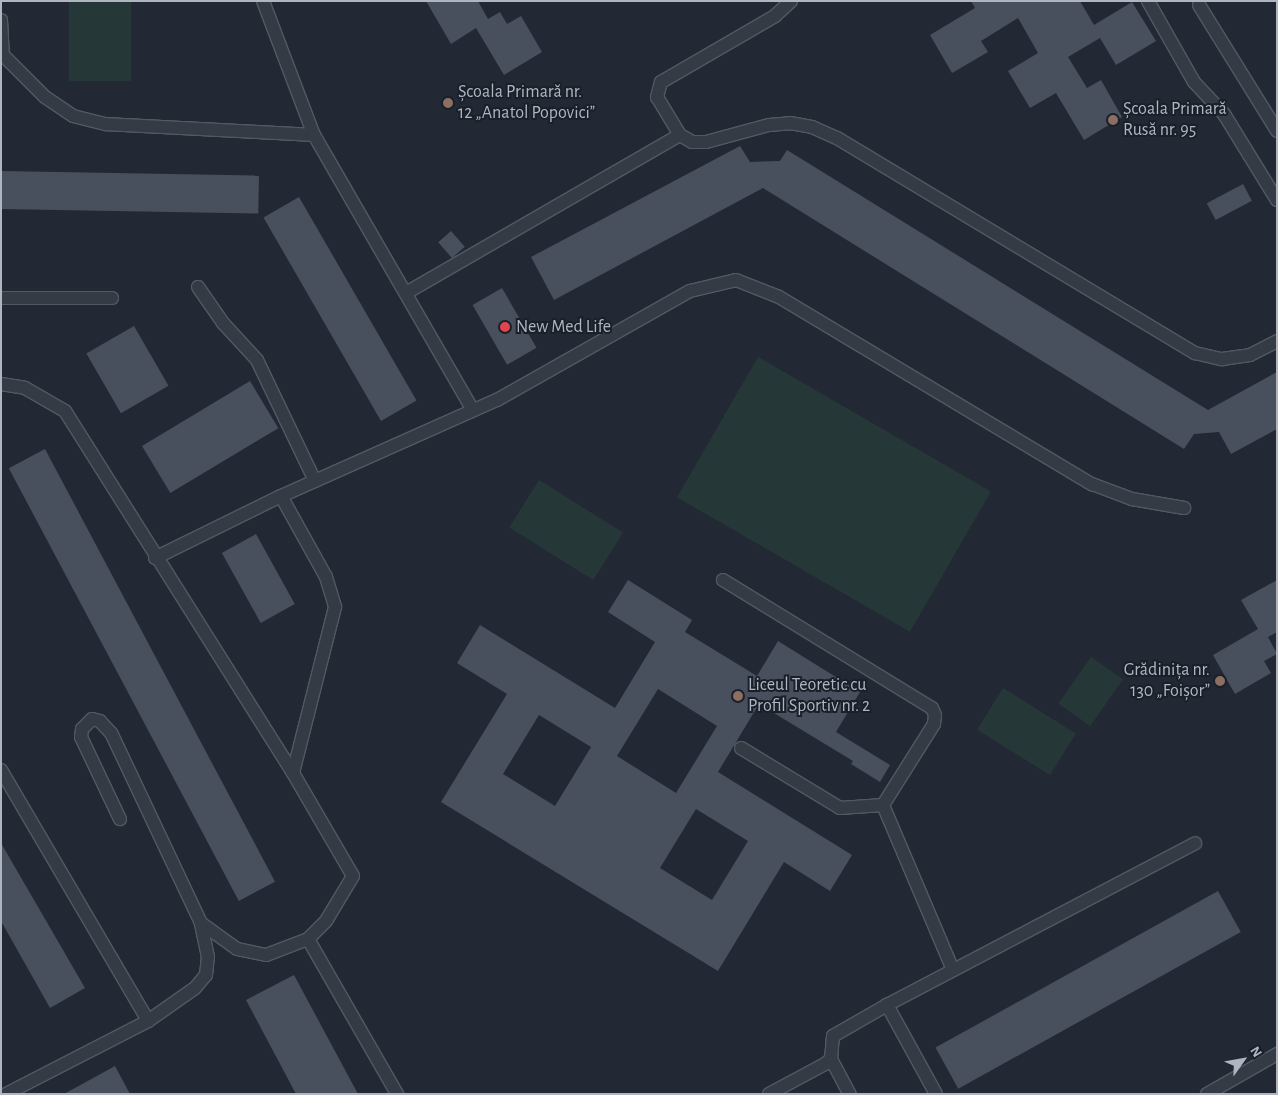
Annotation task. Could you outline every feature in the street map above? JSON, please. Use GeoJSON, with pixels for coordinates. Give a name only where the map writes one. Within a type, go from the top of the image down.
{"type":"FeatureCollection","features":[{"type":"Feature","properties":{"kind":"lane"},"geometry":{"type":"LineString","coordinates":[[263,1],[314,135],[473,410]]}},
{"type":"Feature","properties":{"kind":"lane"},"geometry":{"type":"LineString","coordinates":[[791,1],[775,16],[661,82],[657,97],[680,134],[692,142],[706,142],[769,125],[790,123],[812,127],[837,138],[1196,353],[1222,359],[1240,356],[1277,341]]}},
{"type":"Feature","properties":{"kind":"lane"},"geometry":{"type":"LineString","coordinates":[[1148,1],[1194,82],[1224,114],[1277,200]]}},
{"type":"Feature","properties":{"kind":"lane"},"geometry":{"type":"LineString","coordinates":[[1200,5],[1277,131]]}},
{"type":"Feature","properties":{"kind":"lane"},"geometry":{"type":"LineString","coordinates":[[1,20],[4,55],[45,98],[73,116],[106,124],[314,135]]}},
{"type":"Feature","properties":{"kind":"lane"},"geometry":{"type":"LineString","coordinates":[[406,293],[680,134]]}},
{"type":"Feature","properties":{"kind":"lane"},"geometry":{"type":"LineString","coordinates":[[1262,176],[1277,185]]}},
{"type":"Feature","properties":{"kind":"lane"},"geometry":{"type":"LineString","coordinates":[[155,558],[281,496],[512,393],[690,291],[736,280],[779,297],[1092,484],[1132,499],[1184,508]]}},
{"type":"Feature","properties":{"kind":"lane"},"geometry":{"type":"LineString","coordinates":[[198,287],[223,323],[257,360],[315,481]]}},
{"type":"Feature","properties":{"kind":"lane"},"geometry":{"type":"LineString","coordinates":[[1,298],[112,298]]}},
{"type":"Feature","properties":{"kind":"lane"},"geometry":{"type":"LineString","coordinates":[[1,384],[25,388],[65,411],[155,558],[293,773],[353,876],[326,921],[308,939],[266,955],[237,948],[202,923]]}},
{"type":"Feature","properties":{"kind":"lane"},"geometry":{"type":"LineString","coordinates":[[281,496],[326,577],[335,607],[293,773]]}},
{"type":"Feature","properties":{"kind":"lane"},"geometry":{"type":"LineString","coordinates":[[723,580],[932,708],[935,715],[934,724],[883,805]]}},
{"type":"Feature","properties":{"kind":"lane"},"geometry":{"type":"LineString","coordinates":[[6,1094],[148,1021],[195,988],[206,974],[208,957],[202,923],[111,733],[100,721],[92,720],[82,729],[81,737],[120,819]]}},
{"type":"Feature","properties":{"kind":"lane"},"geometry":{"type":"LineString","coordinates":[[741,748],[840,808],[883,805]]}},
{"type":"Feature","properties":{"kind":"lane"},"geometry":{"type":"LineString","coordinates":[[1,770],[148,1021]]}},
{"type":"Feature","properties":{"kind":"lane"},"geometry":{"type":"LineString","coordinates":[[883,805],[953,970]]}},
{"type":"Feature","properties":{"kind":"lane"},"geometry":{"type":"LineString","coordinates":[[850,1094],[831,1059],[833,1036],[887,1005],[1195,843]]}},
{"type":"Feature","properties":{"kind":"lane"},"geometry":{"type":"LineString","coordinates":[[308,939],[397,1094]]}},
{"type":"Feature","properties":{"kind":"lane"},"geometry":{"type":"LineString","coordinates":[[887,1005],[936,1094]]}},
{"type":"Feature","properties":{"kind":"lane"},"geometry":{"type":"LineString","coordinates":[[1207,1094],[1277,1054]]}},
{"type":"Feature","properties":{"kind":"lane"},"geometry":{"type":"LineString","coordinates":[[771,1093],[831,1059]]}},
{"type":"Feature","properties":{"kind":"shaded area"},"geometry":{"type":"Polygon","coordinates":[[[69,1],[131,1],[131,81],[69,81],[69,1]]]}},
{"type":"Feature","properties":{"kind":"shaded area"},"geometry":{"type":"Polygon","coordinates":[[[758,357],[991,492],[910,632],[677,497],[758,357]]]}},
{"type":"Feature","properties":{"kind":"shaded area"},"geometry":{"type":"Polygon","coordinates":[[[539,480],[623,532],[593,580],[509,527],[539,480]]]}},
{"type":"Feature","properties":{"kind":"shaded area"},"geometry":{"type":"Polygon","coordinates":[[[1091,657],[1123,679],[1090,726],[1058,704],[1091,657]]]}},
{"type":"Feature","properties":{"kind":"shaded area"},"geometry":{"type":"Polygon","coordinates":[[[1003,688],[1076,734],[1050,775],[977,730],[1003,688]]]}},
{"type":"Feature","properties":{"kind":"building"},"geometry":{"type":"Polygon","coordinates":[[[426,1],[478,1],[488,19],[500,12],[507,24],[521,16],[542,52],[504,75],[476,28],[451,44],[426,1]]]}},
{"type":"Feature","properties":{"kind":"building"},"geometry":{"type":"Polygon","coordinates":[[[971,1],[1080,1],[1094,25],[1132,2],[1156,41],[1116,65],[1100,38],[1068,57],[1087,88],[1101,80],[1122,117],[1084,140],[1056,93],[1030,108],[1008,71],[1038,53],[1018,18],[981,41],[988,52],[952,73],[930,35],[975,8],[971,1]]]}},
{"type":"Feature","properties":{"kind":"building"},"geometry":{"type":"Polygon","coordinates":[[[740,146],[750,162],[780,161],[787,150],[1208,410],[1277,372],[1277,429],[1231,454],[1219,432],[1194,434],[1184,449],[763,188],[554,300],[531,257],[740,146]]]}},
{"type":"Feature","properties":{"kind":"building"},"geometry":{"type":"Polygon","coordinates":[[[1,171],[259,176],[258,213],[1,209],[1,171]]]}},
{"type":"Feature","properties":{"kind":"building"},"geometry":{"type":"Polygon","coordinates":[[[1243,184],[1252,201],[1216,220],[1207,203],[1243,184]]]}},
{"type":"Feature","properties":{"kind":"building"},"geometry":{"type":"Polygon","coordinates":[[[299,197],[416,401],[381,421],[263,218],[299,197]]]}},
{"type":"Feature","properties":{"kind":"building"},"geometry":{"type":"Polygon","coordinates":[[[451,231],[465,247],[452,258],[438,242],[451,231]]]}},
{"type":"Feature","properties":{"kind":"building","name":"New Med Life"},"geometry":{"type":"Polygon","coordinates":[[[502,288],[536,348],[507,365],[473,305],[502,288]]]}},
{"type":"Feature","properties":{"kind":"building"},"geometry":{"type":"Polygon","coordinates":[[[134,326],[169,386],[121,413],[86,354],[134,326]]]}},
{"type":"Feature","properties":{"kind":"building"},"geometry":{"type":"Polygon","coordinates":[[[250,381],[278,428],[170,493],[142,446],[250,381]]]}},
{"type":"Feature","properties":{"kind":"building"},"geometry":{"type":"Polygon","coordinates":[[[45,449],[275,882],[239,901],[9,468],[45,449]]]}},
{"type":"Feature","properties":{"kind":"building"},"geometry":{"type":"Polygon","coordinates":[[[256,534],[295,604],[261,623],[222,553],[256,534]]]}},
{"type":"Feature","properties":{"kind":"building"},"geometry":{"type":"Polygon","coordinates":[[[628,580],[692,620],[685,632],[757,676],[778,641],[860,692],[836,732],[890,765],[880,782],[851,764],[853,761],[759,704],[718,772],[852,855],[830,891],[784,862],[718,971],[441,802],[507,694],[457,663],[480,625],[615,708],[655,642],[608,612],[628,580]],[[658,689],[617,756],[676,793],[717,726],[658,689]],[[539,715],[503,774],[555,806],[591,747],[539,715]],[[696,809],[660,868],[712,900],[748,841],[696,809]]]}},
{"type":"Feature","properties":{"kind":"building"},"geometry":{"type":"Polygon","coordinates":[[[1277,580],[1277,632],[1268,637],[1277,654],[1264,661],[1271,673],[1235,694],[1213,655],[1258,629],[1241,600],[1277,580]]]}},
{"type":"Feature","properties":{"kind":"building"},"geometry":{"type":"Polygon","coordinates":[[[1,843],[85,988],[50,1008],[1,921],[1,843]]]}},
{"type":"Feature","properties":{"kind":"building"},"geometry":{"type":"Polygon","coordinates":[[[1218,891],[1241,932],[958,1089],[935,1048],[1218,891]]]}},
{"type":"Feature","properties":{"kind":"building"},"geometry":{"type":"Polygon","coordinates":[[[294,975],[358,1094],[296,1094],[246,1000],[294,975]]]}},
{"type":"Feature","properties":{"kind":"building"},"geometry":{"type":"Polygon","coordinates":[[[115,1066],[130,1094],[64,1094],[115,1066]]]}},
{"type":"Feature","properties":{"kind":"place","name":"Școala Primară nr. 12 „Anatol Popovici”"},"geometry":{"type":"Point","coordinates":[448,103]}},
{"type":"Feature","properties":{"kind":"place","name":"Școala Primară Rusă nr. 95"},"geometry":{"type":"Point","coordinates":[1113,120]}},
{"type":"Feature","properties":{"kind":"place","name":"New Med Life"},"geometry":{"type":"Point","coordinates":[505,327]}},
{"type":"Feature","properties":{"kind":"place","name":"Grădinița nr. 130 „Foișor”"},"geometry":{"type":"Point","coordinates":[1220,681]}},
{"type":"Feature","properties":{"kind":"place","name":"Liceul Teoretic cu Profil Sportiv nr. 2"},"geometry":{"type":"Point","coordinates":[738,696]}}]}
